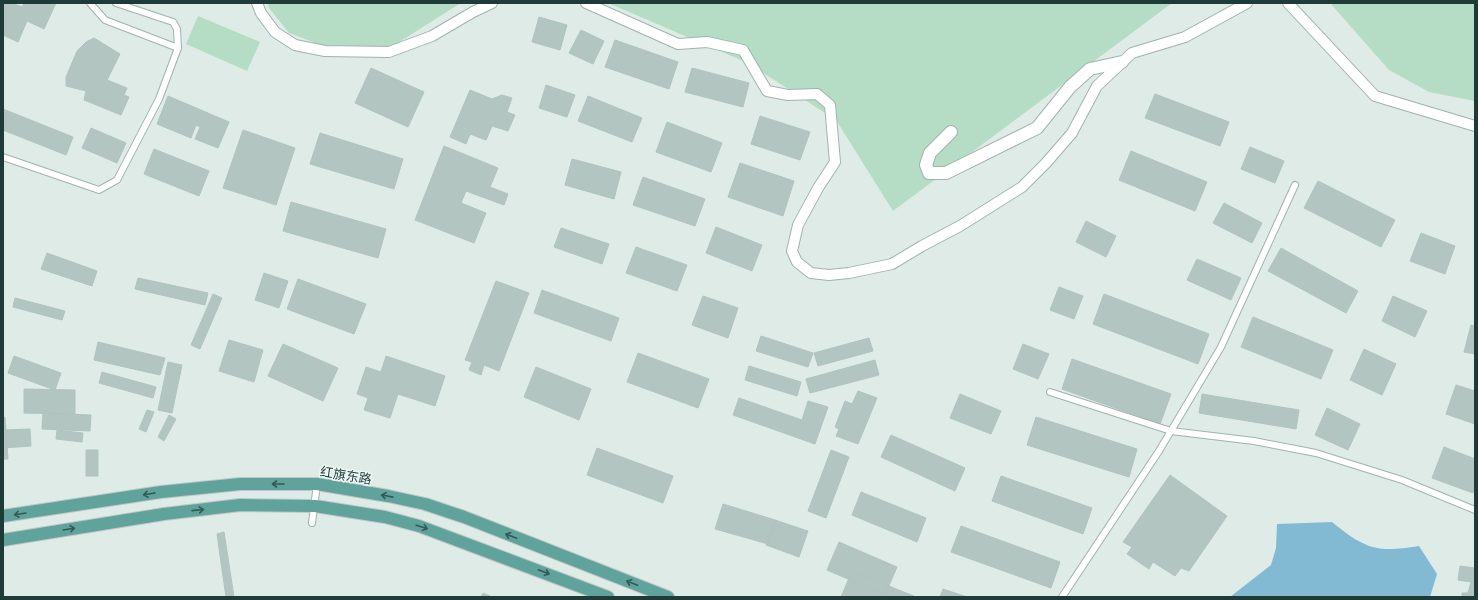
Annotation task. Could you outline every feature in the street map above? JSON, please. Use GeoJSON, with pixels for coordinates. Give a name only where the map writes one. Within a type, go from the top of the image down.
{"type":"FeatureCollection","features":[{"type":"Feature","properties":{"kind":"main road","name":"红旗东路"},"geometry":{"type":"LineString","coordinates":[[3,516],[161,492],[240,484],[317,484],[426,504],[464,517],[668,597]]}},
{"type":"Feature","properties":{"kind":"main road"},"geometry":{"type":"LineString","coordinates":[[3,540],[164,514],[232,506],[315,506],[385,517],[419,526],[608,597]]}},
{"type":"Feature","properties":{"kind":"street"},"geometry":{"type":"LineString","coordinates":[[257,3],[261,13],[275,32],[295,45],[325,51],[389,52],[432,36],[473,12],[492,3]]}},
{"type":"Feature","properties":{"kind":"street"},"geometry":{"type":"LineString","coordinates":[[586,3],[678,44],[707,42],[743,50],[767,91],[788,95],[818,94],[830,105],[835,162],[818,188],[798,226],[792,250],[797,262],[810,273],[829,275],[892,264],[960,226],[1022,187],[1046,163],[1072,133],[1098,86],[1132,53],[1185,37],[1247,3]]}},
{"type":"Feature","properties":{"kind":"street"},"geometry":{"type":"LineString","coordinates":[[1288,3],[1375,96],[1475,126]]}},
{"type":"Feature","properties":{"kind":"street"},"geometry":{"type":"LineString","coordinates":[[951,132],[930,153],[926,165],[929,173],[946,173],[1037,128],[1070,87],[1090,69],[1122,62]]}},
{"type":"Feature","properties":{"kind":"lane"},"geometry":{"type":"LineString","coordinates":[[90,3],[105,20],[178,48]]}},
{"type":"Feature","properties":{"kind":"lane"},"geometry":{"type":"LineString","coordinates":[[3,157],[99,190],[118,180],[159,99],[178,48],[177,29],[173,22],[116,3]]}},
{"type":"Feature","properties":{"kind":"lane"},"geometry":{"type":"LineString","coordinates":[[1062,597],[1171,430],[1221,347],[1295,186]]}},
{"type":"Feature","properties":{"kind":"lane"},"geometry":{"type":"LineString","coordinates":[[1050,392],[1171,430],[1254,441],[1316,453],[1402,480],[1475,510]]}},
{"type":"Feature","properties":{"kind":"lane"},"geometry":{"type":"LineString","coordinates":[[312,523],[317,484]]}},
{"type":"Feature","properties":{"kind":"green space"},"geometry":{"type":"Polygon","coordinates":[[[268,3],[461,3],[391,47],[321,45],[289,33],[269,8],[268,3]]]}},
{"type":"Feature","properties":{"kind":"green space"},"geometry":{"type":"Polygon","coordinates":[[[608,3],[1172,3],[893,211],[836,120],[748,63],[608,3]]]}},
{"type":"Feature","properties":{"kind":"green space"},"geometry":{"type":"Polygon","coordinates":[[[1330,3],[1475,3],[1475,101],[1429,92],[1389,70],[1330,3]]]}},
{"type":"Feature","properties":{"kind":"green space"},"geometry":{"type":"Polygon","coordinates":[[[198,16],[260,42],[247,71],[186,44],[198,16]]]}},
{"type":"Feature","properties":{"kind":"water"},"geometry":{"type":"Polygon","coordinates":[[[1332,522],[1354,538],[1372,547],[1392,549],[1419,546],[1437,574],[1430,597],[1230,597],[1271,565],[1276,548],[1277,524],[1332,522]]]}},
{"type":"Feature","properties":{"kind":"building"},"geometry":{"type":"Polygon","coordinates":[[[3,3],[12,3],[22,7],[24,3],[56,3],[44,29],[27,21],[18,42],[3,35],[3,3]]]}},
{"type":"Feature","properties":{"kind":"building"},"geometry":{"type":"Polygon","coordinates":[[[539,17],[567,25],[560,50],[532,42],[539,17]]]}},
{"type":"Feature","properties":{"kind":"building"},"geometry":{"type":"Polygon","coordinates":[[[581,30],[604,41],[593,64],[569,53],[581,30]]]}},
{"type":"Feature","properties":{"kind":"building"},"geometry":{"type":"Polygon","coordinates":[[[94,38],[120,54],[107,80],[127,88],[124,95],[129,97],[121,115],[84,100],[86,91],[66,86],[66,77],[77,51],[86,42],[94,38]]]}},
{"type":"Feature","properties":{"kind":"building"},"geometry":{"type":"Polygon","coordinates":[[[615,40],[678,62],[669,89],[605,67],[615,40]]]}},
{"type":"Feature","properties":{"kind":"building"},"geometry":{"type":"Polygon","coordinates":[[[371,68],[424,92],[408,127],[355,103],[371,68]]]}},
{"type":"Feature","properties":{"kind":"building"},"geometry":{"type":"Polygon","coordinates":[[[692,68],[749,83],[743,107],[685,92],[692,68]]]}},
{"type":"Feature","properties":{"kind":"building"},"geometry":{"type":"Polygon","coordinates":[[[546,85],[575,95],[567,117],[539,108],[546,85]]]}},
{"type":"Feature","properties":{"kind":"building"},"geometry":{"type":"Polygon","coordinates":[[[470,90],[492,99],[502,95],[512,98],[507,112],[515,115],[508,131],[492,126],[486,140],[470,134],[466,144],[450,137],[470,90]]]}},
{"type":"Feature","properties":{"kind":"building"},"geometry":{"type":"Polygon","coordinates":[[[1155,94],[1229,122],[1220,146],[1145,118],[1155,94]]]}},
{"type":"Feature","properties":{"kind":"building"},"geometry":{"type":"Polygon","coordinates":[[[168,96],[229,122],[218,148],[195,139],[200,127],[196,125],[191,138],[157,124],[168,96]]]}},
{"type":"Feature","properties":{"kind":"building"},"geometry":{"type":"Polygon","coordinates":[[[588,96],[642,118],[632,142],[578,121],[588,96]]]}},
{"type":"Feature","properties":{"kind":"building"},"geometry":{"type":"Polygon","coordinates":[[[3,109],[73,137],[66,155],[3,130],[3,109]]]}},
{"type":"Feature","properties":{"kind":"building"},"geometry":{"type":"Polygon","coordinates":[[[760,116],[810,132],[800,160],[751,144],[760,116]]]}},
{"type":"Feature","properties":{"kind":"building"},"geometry":{"type":"Polygon","coordinates":[[[667,122],[722,143],[711,172],[656,152],[667,122]]]}},
{"type":"Feature","properties":{"kind":"building"},"geometry":{"type":"Polygon","coordinates":[[[91,128],[126,143],[117,163],[82,148],[91,128]]]}},
{"type":"Feature","properties":{"kind":"building"},"geometry":{"type":"Polygon","coordinates":[[[243,130],[295,148],[276,205],[223,188],[243,130]]]}},
{"type":"Feature","properties":{"kind":"building"},"geometry":{"type":"Polygon","coordinates":[[[320,133],[403,159],[394,189],[310,164],[320,133]]]}},
{"type":"Feature","properties":{"kind":"building"},"geometry":{"type":"Polygon","coordinates":[[[444,146],[498,168],[490,187],[508,194],[504,205],[466,191],[461,203],[486,213],[474,243],[415,220],[444,146]]]}},
{"type":"Feature","properties":{"kind":"building"},"geometry":{"type":"Polygon","coordinates":[[[1250,147],[1284,161],[1275,183],[1241,169],[1250,147]]]}},
{"type":"Feature","properties":{"kind":"building"},"geometry":{"type":"Polygon","coordinates":[[[154,149],[209,171],[199,196],[144,174],[154,149]]]}},
{"type":"Feature","properties":{"kind":"building"},"geometry":{"type":"Polygon","coordinates":[[[1131,151],[1207,182],[1195,211],[1119,180],[1131,151]]]}},
{"type":"Feature","properties":{"kind":"building"},"geometry":{"type":"Polygon","coordinates":[[[572,159],[621,172],[614,199],[565,185],[572,159]]]}},
{"type":"Feature","properties":{"kind":"building"},"geometry":{"type":"Polygon","coordinates":[[[740,163],[794,181],[783,216],[728,197],[740,163]]]}},
{"type":"Feature","properties":{"kind":"building"},"geometry":{"type":"Polygon","coordinates":[[[643,177],[705,199],[695,226],[633,205],[643,177]]]}},
{"type":"Feature","properties":{"kind":"building"},"geometry":{"type":"Polygon","coordinates":[[[1318,181],[1395,220],[1381,247],[1304,208],[1318,181]]]}},
{"type":"Feature","properties":{"kind":"building"},"geometry":{"type":"Polygon","coordinates":[[[291,202],[386,229],[378,258],[283,231],[291,202]]]}},
{"type":"Feature","properties":{"kind":"building"},"geometry":{"type":"Polygon","coordinates":[[[1224,203],[1262,223],[1252,243],[1213,223],[1224,203]]]}},
{"type":"Feature","properties":{"kind":"building"},"geometry":{"type":"Polygon","coordinates":[[[1086,221],[1116,236],[1106,257],[1076,242],[1086,221]]]}},
{"type":"Feature","properties":{"kind":"building"},"geometry":{"type":"Polygon","coordinates":[[[716,227],[762,245],[752,271],[706,253],[716,227]]]}},
{"type":"Feature","properties":{"kind":"building"},"geometry":{"type":"Polygon","coordinates":[[[561,228],[609,244],[602,264],[554,247],[561,228]]]}},
{"type":"Feature","properties":{"kind":"building"},"geometry":{"type":"Polygon","coordinates":[[[1421,233],[1455,246],[1445,274],[1410,261],[1421,233]]]}},
{"type":"Feature","properties":{"kind":"building"},"geometry":{"type":"Polygon","coordinates":[[[636,247],[687,265],[677,291],[626,273],[636,247]]]}},
{"type":"Feature","properties":{"kind":"building"},"geometry":{"type":"Polygon","coordinates":[[[1281,248],[1358,291],[1346,313],[1268,271],[1281,248]]]}},
{"type":"Feature","properties":{"kind":"building"},"geometry":{"type":"Polygon","coordinates":[[[47,253],[97,271],[92,286],[41,269],[47,253]]]}},
{"type":"Feature","properties":{"kind":"building"},"geometry":{"type":"Polygon","coordinates":[[[1197,259],[1241,278],[1231,300],[1187,280],[1197,259]]]}},
{"type":"Feature","properties":{"kind":"building"},"geometry":{"type":"Polygon","coordinates":[[[264,273],[288,281],[279,308],[255,300],[264,273]]]}},
{"type":"Feature","properties":{"kind":"building"},"geometry":{"type":"Polygon","coordinates":[[[138,278],[208,293],[205,305],[135,289],[138,278]]]}},
{"type":"Feature","properties":{"kind":"building"},"geometry":{"type":"Polygon","coordinates":[[[298,279],[366,304],[354,334],[287,309],[298,279]]]}},
{"type":"Feature","properties":{"kind":"building"},"geometry":{"type":"Polygon","coordinates":[[[496,281],[529,293],[499,371],[484,365],[481,375],[469,370],[472,362],[465,360],[496,281]]]}},
{"type":"Feature","properties":{"kind":"building"},"geometry":{"type":"Polygon","coordinates":[[[1059,287],[1083,296],[1074,319],[1050,310],[1059,287]]]}},
{"type":"Feature","properties":{"kind":"building"},"geometry":{"type":"Polygon","coordinates":[[[542,290],[619,318],[611,341],[534,313],[542,290]]]}},
{"type":"Feature","properties":{"kind":"building"},"geometry":{"type":"Polygon","coordinates":[[[213,294],[222,298],[200,349],[191,345],[213,294]]]}},
{"type":"Feature","properties":{"kind":"building"},"geometry":{"type":"Polygon","coordinates":[[[1104,294],[1209,334],[1198,364],[1093,324],[1104,294]]]}},
{"type":"Feature","properties":{"kind":"building"},"geometry":{"type":"Polygon","coordinates":[[[703,296],[738,308],[728,338],[692,325],[703,296]]]}},
{"type":"Feature","properties":{"kind":"building"},"geometry":{"type":"Polygon","coordinates":[[[1393,296],[1427,311],[1415,337],[1382,321],[1393,296]]]}},
{"type":"Feature","properties":{"kind":"building"},"geometry":{"type":"Polygon","coordinates":[[[15,298],[65,311],[62,320],[13,307],[15,298]]]}},
{"type":"Feature","properties":{"kind":"building"},"geometry":{"type":"Polygon","coordinates":[[[1253,317],[1333,350],[1321,379],[1241,347],[1253,317]]]}},
{"type":"Feature","properties":{"kind":"building"},"geometry":{"type":"Polygon","coordinates":[[[1471,325],[1475,326],[1475,354],[1464,352],[1471,325]]]}},
{"type":"Feature","properties":{"kind":"building"},"geometry":{"type":"Polygon","coordinates":[[[761,336],[813,353],[808,367],[756,351],[761,336]]]}},
{"type":"Feature","properties":{"kind":"building"},"geometry":{"type":"Polygon","coordinates":[[[869,338],[873,351],[818,366],[814,353],[869,338]]]}},
{"type":"Feature","properties":{"kind":"building"},"geometry":{"type":"Polygon","coordinates":[[[229,340],[263,350],[254,382],[219,371],[229,340]]]}},
{"type":"Feature","properties":{"kind":"building"},"geometry":{"type":"Polygon","coordinates":[[[98,342],[165,358],[160,375],[94,360],[98,342]]]}},
{"type":"Feature","properties":{"kind":"building"},"geometry":{"type":"Polygon","coordinates":[[[283,344],[338,368],[323,401],[268,376],[283,344]]]}},
{"type":"Feature","properties":{"kind":"building"},"geometry":{"type":"Polygon","coordinates":[[[1023,344],[1049,354],[1038,379],[1013,369],[1023,344]]]}},
{"type":"Feature","properties":{"kind":"building"},"geometry":{"type":"Polygon","coordinates":[[[1364,349],[1396,364],[1382,395],[1350,380],[1364,349]]]}},
{"type":"Feature","properties":{"kind":"building"},"geometry":{"type":"Polygon","coordinates":[[[638,353],[709,379],[698,408],[627,382],[638,353]]]}},
{"type":"Feature","properties":{"kind":"building"},"geometry":{"type":"Polygon","coordinates":[[[14,356],[61,373],[55,390],[8,373],[14,356]]]}},
{"type":"Feature","properties":{"kind":"building"},"geometry":{"type":"Polygon","coordinates":[[[386,356],[445,376],[435,406],[398,394],[390,418],[364,410],[368,398],[357,394],[366,367],[381,372],[386,356]]]}},
{"type":"Feature","properties":{"kind":"building"},"geometry":{"type":"Polygon","coordinates":[[[1072,359],[1171,394],[1160,424],[1062,389],[1072,359]]]}},
{"type":"Feature","properties":{"kind":"building"},"geometry":{"type":"Polygon","coordinates":[[[875,360],[879,375],[810,393],[806,379],[875,360]]]}},
{"type":"Feature","properties":{"kind":"building"},"geometry":{"type":"Polygon","coordinates":[[[168,362],[182,365],[172,413],[158,410],[168,362]]]}},
{"type":"Feature","properties":{"kind":"building"},"geometry":{"type":"Polygon","coordinates":[[[749,366],[801,382],[797,396],[745,380],[749,366]]]}},
{"type":"Feature","properties":{"kind":"building"},"geometry":{"type":"Polygon","coordinates":[[[536,367],[591,389],[579,420],[524,397],[536,367]]]}},
{"type":"Feature","properties":{"kind":"building"},"geometry":{"type":"Polygon","coordinates":[[[102,372],[156,387],[153,398],[99,383],[102,372]]]}},
{"type":"Feature","properties":{"kind":"building"},"geometry":{"type":"Polygon","coordinates":[[[1456,385],[1475,391],[1475,424],[1446,414],[1456,385]]]}},
{"type":"Feature","properties":{"kind":"building"},"geometry":{"type":"Polygon","coordinates":[[[24,389],[75,390],[75,414],[24,413],[24,389]]]}},
{"type":"Feature","properties":{"kind":"building"},"geometry":{"type":"Polygon","coordinates":[[[858,391],[877,398],[858,444],[836,436],[839,429],[835,427],[845,401],[852,404],[858,391]]]}},
{"type":"Feature","properties":{"kind":"building"},"geometry":{"type":"Polygon","coordinates":[[[960,394],[1001,411],[991,434],[950,418],[960,394]]]}},
{"type":"Feature","properties":{"kind":"building"},"geometry":{"type":"Polygon","coordinates":[[[1202,394],[1299,410],[1296,429],[1199,413],[1202,394]]]}},
{"type":"Feature","properties":{"kind":"building"},"geometry":{"type":"Polygon","coordinates":[[[739,398],[802,420],[808,401],[828,407],[815,444],[733,415],[739,398]]]}},
{"type":"Feature","properties":{"kind":"building"},"geometry":{"type":"Polygon","coordinates":[[[1327,408],[1360,424],[1348,450],[1315,435],[1327,408]]]}},
{"type":"Feature","properties":{"kind":"building"},"geometry":{"type":"Polygon","coordinates":[[[147,410],[154,412],[146,432],[139,429],[147,410]]]}},
{"type":"Feature","properties":{"kind":"building"},"geometry":{"type":"Polygon","coordinates":[[[43,413],[91,415],[90,431],[42,429],[43,413]]]}},
{"type":"Feature","properties":{"kind":"building"},"geometry":{"type":"Polygon","coordinates":[[[169,415],[176,419],[164,441],[158,437],[169,415]]]}},
{"type":"Feature","properties":{"kind":"building"},"geometry":{"type":"Polygon","coordinates":[[[5,417],[8,459],[3,459],[3,418],[5,417]]]}},
{"type":"Feature","properties":{"kind":"building"},"geometry":{"type":"Polygon","coordinates":[[[1036,417],[1137,449],[1129,477],[1027,445],[1036,417]]]}},
{"type":"Feature","properties":{"kind":"building"},"geometry":{"type":"Polygon","coordinates":[[[30,429],[31,446],[3,448],[3,430],[30,429]]]}},
{"type":"Feature","properties":{"kind":"building"},"geometry":{"type":"Polygon","coordinates":[[[57,430],[83,433],[82,442],[56,439],[57,430]]]}},
{"type":"Feature","properties":{"kind":"building"},"geometry":{"type":"Polygon","coordinates":[[[891,435],[965,468],[955,491],[881,457],[891,435]]]}},
{"type":"Feature","properties":{"kind":"building"},"geometry":{"type":"Polygon","coordinates":[[[1444,447],[1475,459],[1475,487],[1473,493],[1432,478],[1444,447]]]}},
{"type":"Feature","properties":{"kind":"building"},"geometry":{"type":"Polygon","coordinates":[[[597,448],[673,476],[663,503],[587,475],[597,448]]]}},
{"type":"Feature","properties":{"kind":"building"},"geometry":{"type":"Polygon","coordinates":[[[86,450],[98,450],[98,476],[86,476],[86,450]]]}},
{"type":"Feature","properties":{"kind":"building"},"geometry":{"type":"Polygon","coordinates":[[[831,450],[849,457],[826,518],[808,511],[831,450]]]}},
{"type":"Feature","properties":{"kind":"building"},"geometry":{"type":"Polygon","coordinates":[[[1170,475],[1227,516],[1189,571],[1181,568],[1175,576],[1153,562],[1149,569],[1127,554],[1132,547],[1123,542],[1170,475]]]}},
{"type":"Feature","properties":{"kind":"building"},"geometry":{"type":"Polygon","coordinates":[[[1001,476],[1092,508],[1083,534],[992,501],[1001,476]]]}},
{"type":"Feature","properties":{"kind":"building"},"geometry":{"type":"Polygon","coordinates":[[[861,492],[926,518],[917,542],[852,515],[861,492]]]}},
{"type":"Feature","properties":{"kind":"building"},"geometry":{"type":"Polygon","coordinates":[[[723,504],[775,520],[768,544],[715,529],[723,504]]]}},
{"type":"Feature","properties":{"kind":"building"},"geometry":{"type":"Polygon","coordinates":[[[775,520],[808,531],[799,557],[766,545],[775,520]]]}},
{"type":"Feature","properties":{"kind":"building"},"geometry":{"type":"Polygon","coordinates":[[[961,526],[1060,562],[1051,588],[951,552],[961,526]]]}},
{"type":"Feature","properties":{"kind":"building"},"geometry":{"type":"Polygon","coordinates":[[[224,532],[234,597],[226,597],[217,534],[224,532]]]}},
{"type":"Feature","properties":{"kind":"building"},"geometry":{"type":"Polygon","coordinates":[[[839,542],[897,567],[885,595],[827,570],[839,542]]]}},
{"type":"Feature","properties":{"kind":"building"},"geometry":{"type":"Polygon","coordinates":[[[1460,566],[1475,568],[1475,597],[1462,597],[1462,593],[1468,593],[1471,582],[1458,580],[1460,566]]]}},
{"type":"Feature","properties":{"kind":"building"},"geometry":{"type":"Polygon","coordinates":[[[852,571],[916,597],[841,597],[852,571]]]}},
{"type":"Feature","properties":{"kind":"building"},"geometry":{"type":"Polygon","coordinates":[[[943,589],[967,597],[940,597],[943,589]]]}},
{"type":"Feature","properties":{"kind":"building"},"geometry":{"type":"Polygon","coordinates":[[[483,593],[492,597],[481,597],[483,593]]]}}]}
